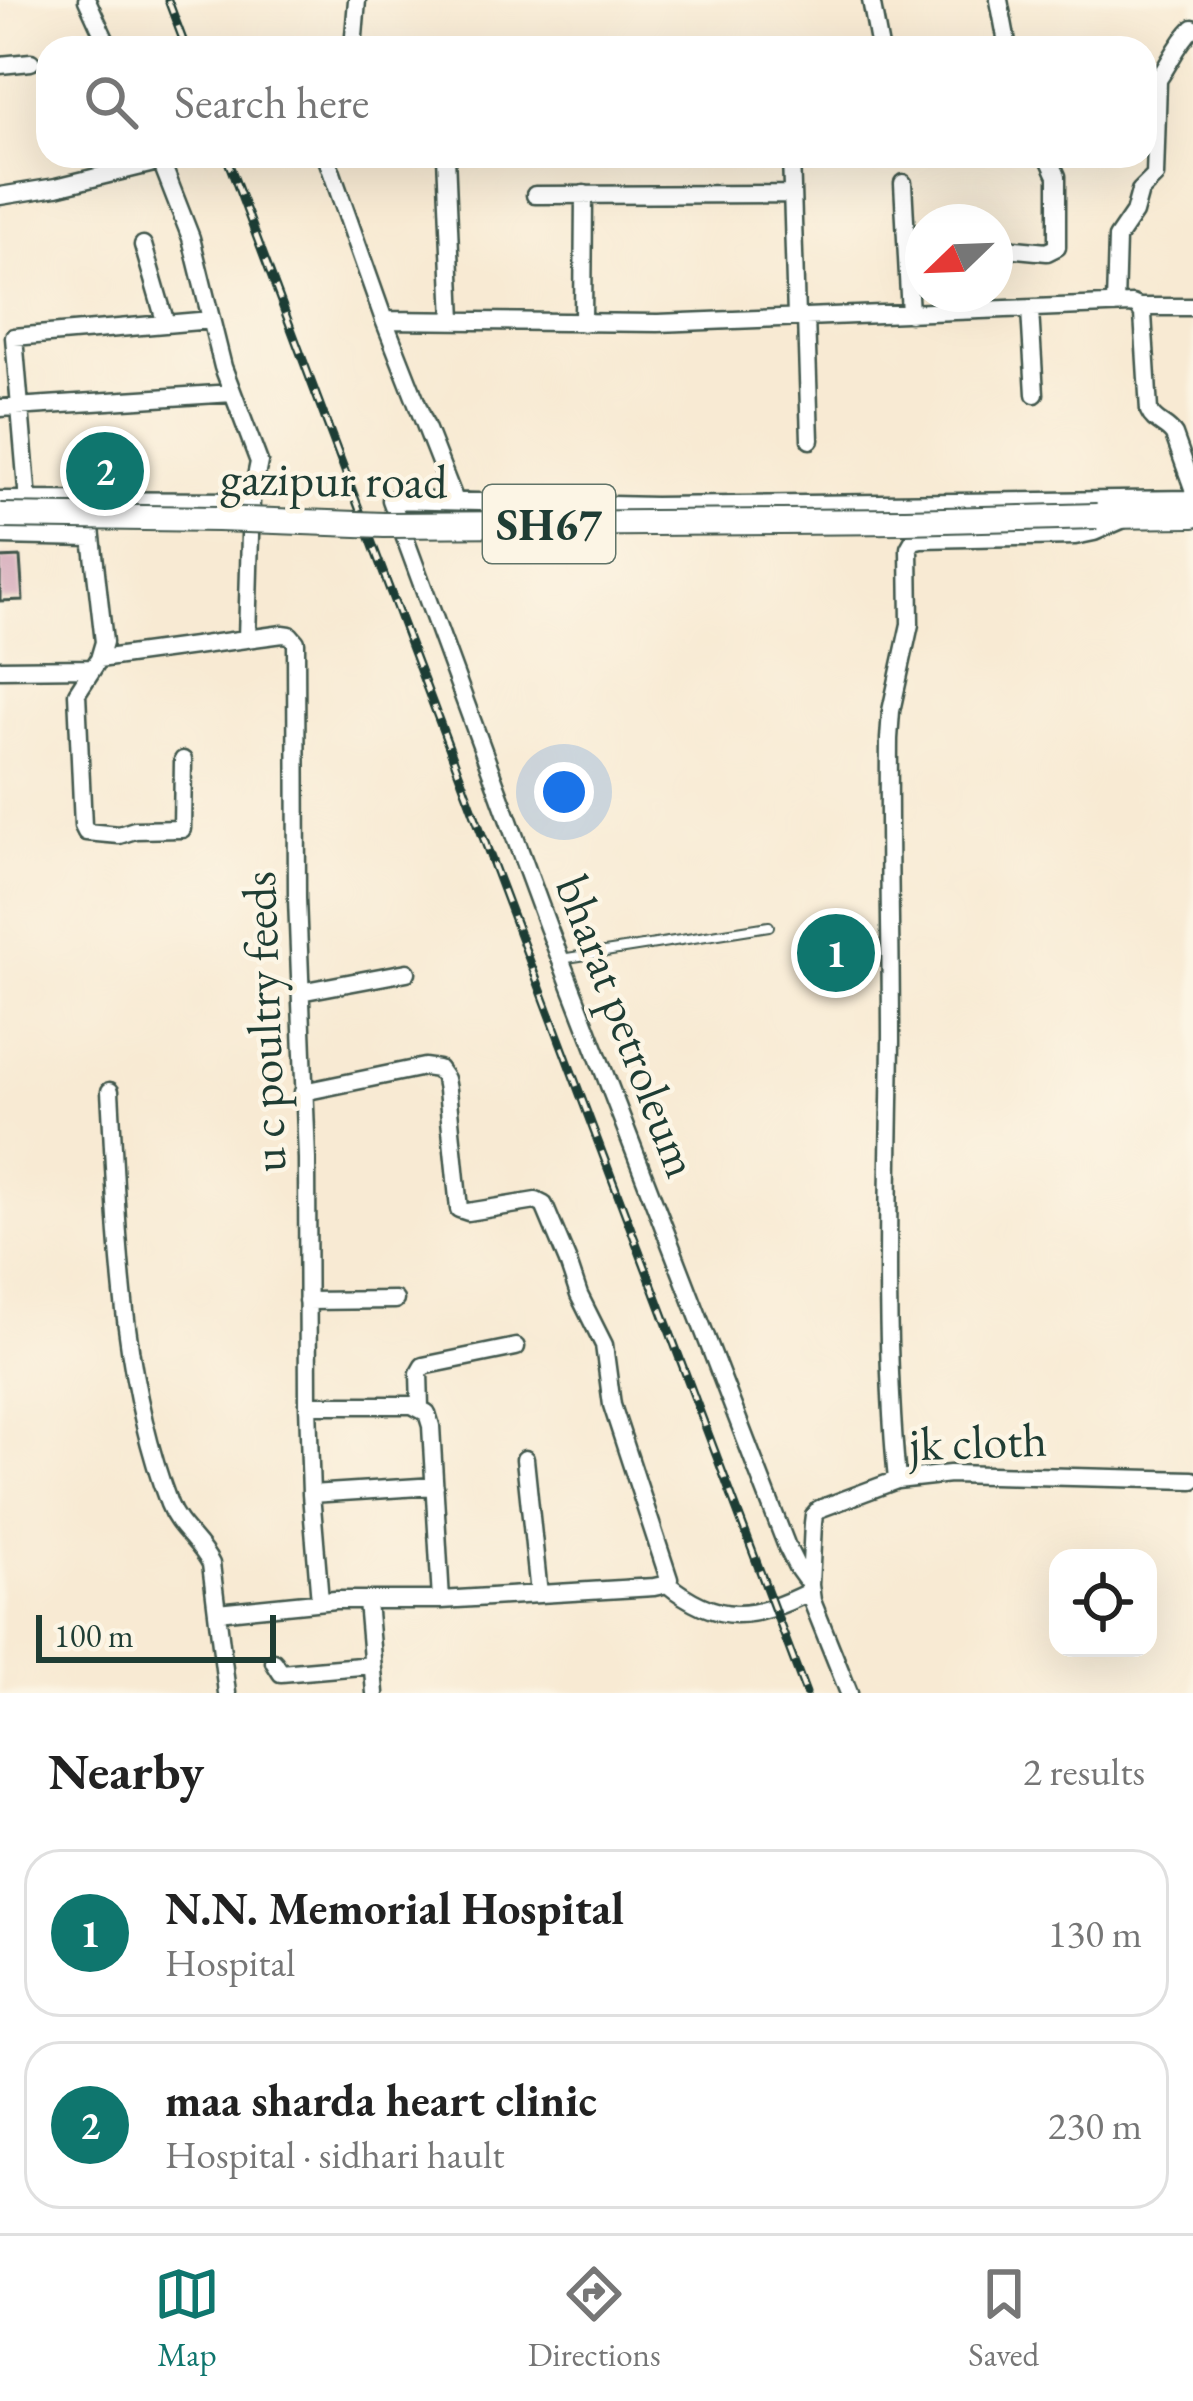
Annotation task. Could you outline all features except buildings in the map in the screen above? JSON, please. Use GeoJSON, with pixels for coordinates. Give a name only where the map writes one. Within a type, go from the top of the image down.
{"type":"FeatureCollection","features":[{"type":"Feature","properties":{"kind":"main road","name":"SH67"},"geometry":{"type":"LineString","coordinates":[[1130,516],[1193,515]]}},
{"type":"Feature","properties":{"kind":"main road","name":"gazipur road"},"geometry":{"type":"LineString","coordinates":[[0,516],[404,525],[1130,516]]}},
{"type":"Feature","properties":{"kind":"street"},"geometry":{"type":"LineString","coordinates":[[87,0],[104,36]]}},
{"type":"Feature","properties":{"kind":"street"},"geometry":{"type":"LineString","coordinates":[[354,36],[357,0]]}},
{"type":"Feature","properties":{"kind":"street"},"geometry":{"type":"LineString","coordinates":[[871,0],[878,36]]}},
{"type":"Feature","properties":{"kind":"street"},"geometry":{"type":"LineString","coordinates":[[999,0],[1006,36]]}},
{"type":"Feature","properties":{"kind":"street"},"geometry":{"type":"LineString","coordinates":[[1157,78],[1193,28]]}},
{"type":"Feature","properties":{"kind":"street"},"geometry":{"type":"LineString","coordinates":[[0,65],[31,62]]}},
{"type":"Feature","properties":{"kind":"street"},"geometry":{"type":"LineString","coordinates":[[0,196],[44,190],[126,168]]}},
{"type":"Feature","properties":{"kind":"street"},"geometry":{"type":"LineString","coordinates":[[164,168],[191,238],[233,393],[259,462],[251,502],[247,638]]}},
{"type":"Feature","properties":{"kind":"street"},"geometry":{"type":"LineString","coordinates":[[330,168],[455,501]]}},
{"type":"Feature","properties":{"kind":"street"},"geometry":{"type":"LineString","coordinates":[[447,168],[453,320]]}},
{"type":"Feature","properties":{"kind":"street"},"geometry":{"type":"LineString","coordinates":[[791,168],[810,440]]}},
{"type":"Feature","properties":{"kind":"street"},"geometry":{"type":"LineString","coordinates":[[1013,249],[1047,252],[1057,247],[1054,168]]}},
{"type":"Feature","properties":{"kind":"street"},"geometry":{"type":"LineString","coordinates":[[1115,305],[1119,233],[1135,211],[1140,190],[1155,176],[1155,168]]}},
{"type":"Feature","properties":{"kind":"street"},"geometry":{"type":"LineString","coordinates":[[903,183],[910,314]]}},
{"type":"Feature","properties":{"kind":"street"},"geometry":{"type":"LineString","coordinates":[[583,323],[584,194]]}},
{"type":"Feature","properties":{"kind":"street"},"geometry":{"type":"LineString","coordinates":[[536,195],[792,194]]}},
{"type":"Feature","properties":{"kind":"street"},"geometry":{"type":"LineString","coordinates":[[142,245],[166,324]]}},
{"type":"Feature","properties":{"kind":"street"},"geometry":{"type":"LineString","coordinates":[[384,320],[583,323],[1132,304],[1139,308],[1193,307]]}},
{"type":"Feature","properties":{"kind":"street"},"geometry":{"type":"LineString","coordinates":[[1139,308],[1144,319],[1149,411],[1172,431],[1193,488]]}},
{"type":"Feature","properties":{"kind":"street"},"geometry":{"type":"LineString","coordinates":[[1030,310],[1035,394]]}},
{"type":"Feature","properties":{"kind":"street"},"geometry":{"type":"LineString","coordinates":[[28,501],[9,407],[7,337],[211,320]]}},
{"type":"Feature","properties":{"kind":"street"},"geometry":{"type":"LineString","coordinates":[[9,407],[233,393]]}},
{"type":"Feature","properties":{"kind":"street","name":"bharat petroleum"},"geometry":{"type":"LineString","coordinates":[[810,1588],[787,1546],[390,503],[394,498],[655,506],[1193,499]]}},
{"type":"Feature","properties":{"kind":"street"},"geometry":{"type":"LineString","coordinates":[[0,500],[251,502]]}},
{"type":"Feature","properties":{"kind":"street"},"geometry":{"type":"LineString","coordinates":[[88,502],[104,642],[76,702],[86,832],[119,835],[182,829],[183,760]]}},
{"type":"Feature","properties":{"kind":"street"},"geometry":{"type":"LineString","coordinates":[[897,1480],[886,1291],[891,1038],[889,740],[910,624],[909,548],[920,538],[1086,534],[1130,516]]}},
{"type":"Feature","properties":{"kind":"street"},"geometry":{"type":"LineString","coordinates":[[0,536],[92,538]]}},
{"type":"Feature","properties":{"kind":"street","name":"u c poultry feeds"},"geometry":{"type":"LineString","coordinates":[[0,669],[95,664],[283,634],[296,642],[308,1405],[320,1601]]}},
{"type":"Feature","properties":{"kind":"street"},"geometry":{"type":"LineString","coordinates":[[300,992],[407,972]]}},
{"type":"Feature","properties":{"kind":"street"},"geometry":{"type":"LineString","coordinates":[[217,1612],[320,1601],[441,1600],[654,1587],[669,1579],[612,1405],[604,1345],[544,1205],[536,1201],[468,1212],[459,1209],[447,1090],[437,1069],[424,1066],[303,1092]]}},
{"type":"Feature","properties":{"kind":"street"},"geometry":{"type":"LineString","coordinates":[[110,1091],[121,1273],[137,1401],[175,1517],[211,1564],[227,1693]]}},
{"type":"Feature","properties":{"kind":"street"},"geometry":{"type":"LineString","coordinates":[[307,1301],[395,1300]]}},
{"type":"Feature","properties":{"kind":"street"},"geometry":{"type":"LineString","coordinates":[[419,1407],[423,1366],[516,1347]]}},
{"type":"Feature","properties":{"kind":"street"},"geometry":{"type":"LineString","coordinates":[[308,1405],[419,1407],[427,1413],[441,1600]]}},
{"type":"Feature","properties":{"kind":"street"},"geometry":{"type":"LineString","coordinates":[[524,1459],[539,1594]]}},
{"type":"Feature","properties":{"kind":"street","name":"jk cloth"},"geometry":{"type":"LineString","coordinates":[[850,1693],[810,1588],[814,1515],[828,1505],[897,1480],[950,1474],[1193,1480]]}},
{"type":"Feature","properties":{"kind":"street"},"geometry":{"type":"LineString","coordinates":[[311,1495],[435,1486]]}},
{"type":"Feature","properties":{"kind":"street"},"geometry":{"type":"LineString","coordinates":[[666,1583],[699,1607],[738,1614],[770,1610],[810,1588]]}},
{"type":"Feature","properties":{"kind":"street"},"geometry":{"type":"LineString","coordinates":[[367,1601],[375,1693]]}},
{"type":"Feature","properties":{"kind":"street"},"geometry":{"type":"LineString","coordinates":[[274,1662],[281,1673],[373,1665]]}},
{"type":"Feature","properties":{"kind":"lane"},"geometry":{"type":"LineString","coordinates":[[560,959],[769,926]]}},
{"type":"Feature","properties":{"kind":"railway"},"geometry":{"type":"LineString","coordinates":[[168,0],[182,36]]}},
{"type":"Feature","properties":{"kind":"railway"},"geometry":{"type":"LineString","coordinates":[[231,168],[806,1693]]}},
{"type":"Feature","properties":{"kind":"place","name":"maa sharda heart clinic"},"geometry":{"type":"Point","coordinates":[105,471]}},
{"type":"Feature","properties":{"kind":"place","name":"N.N. Memorial Hospital"},"geometry":{"type":"Point","coordinates":[836,953]}}]}
